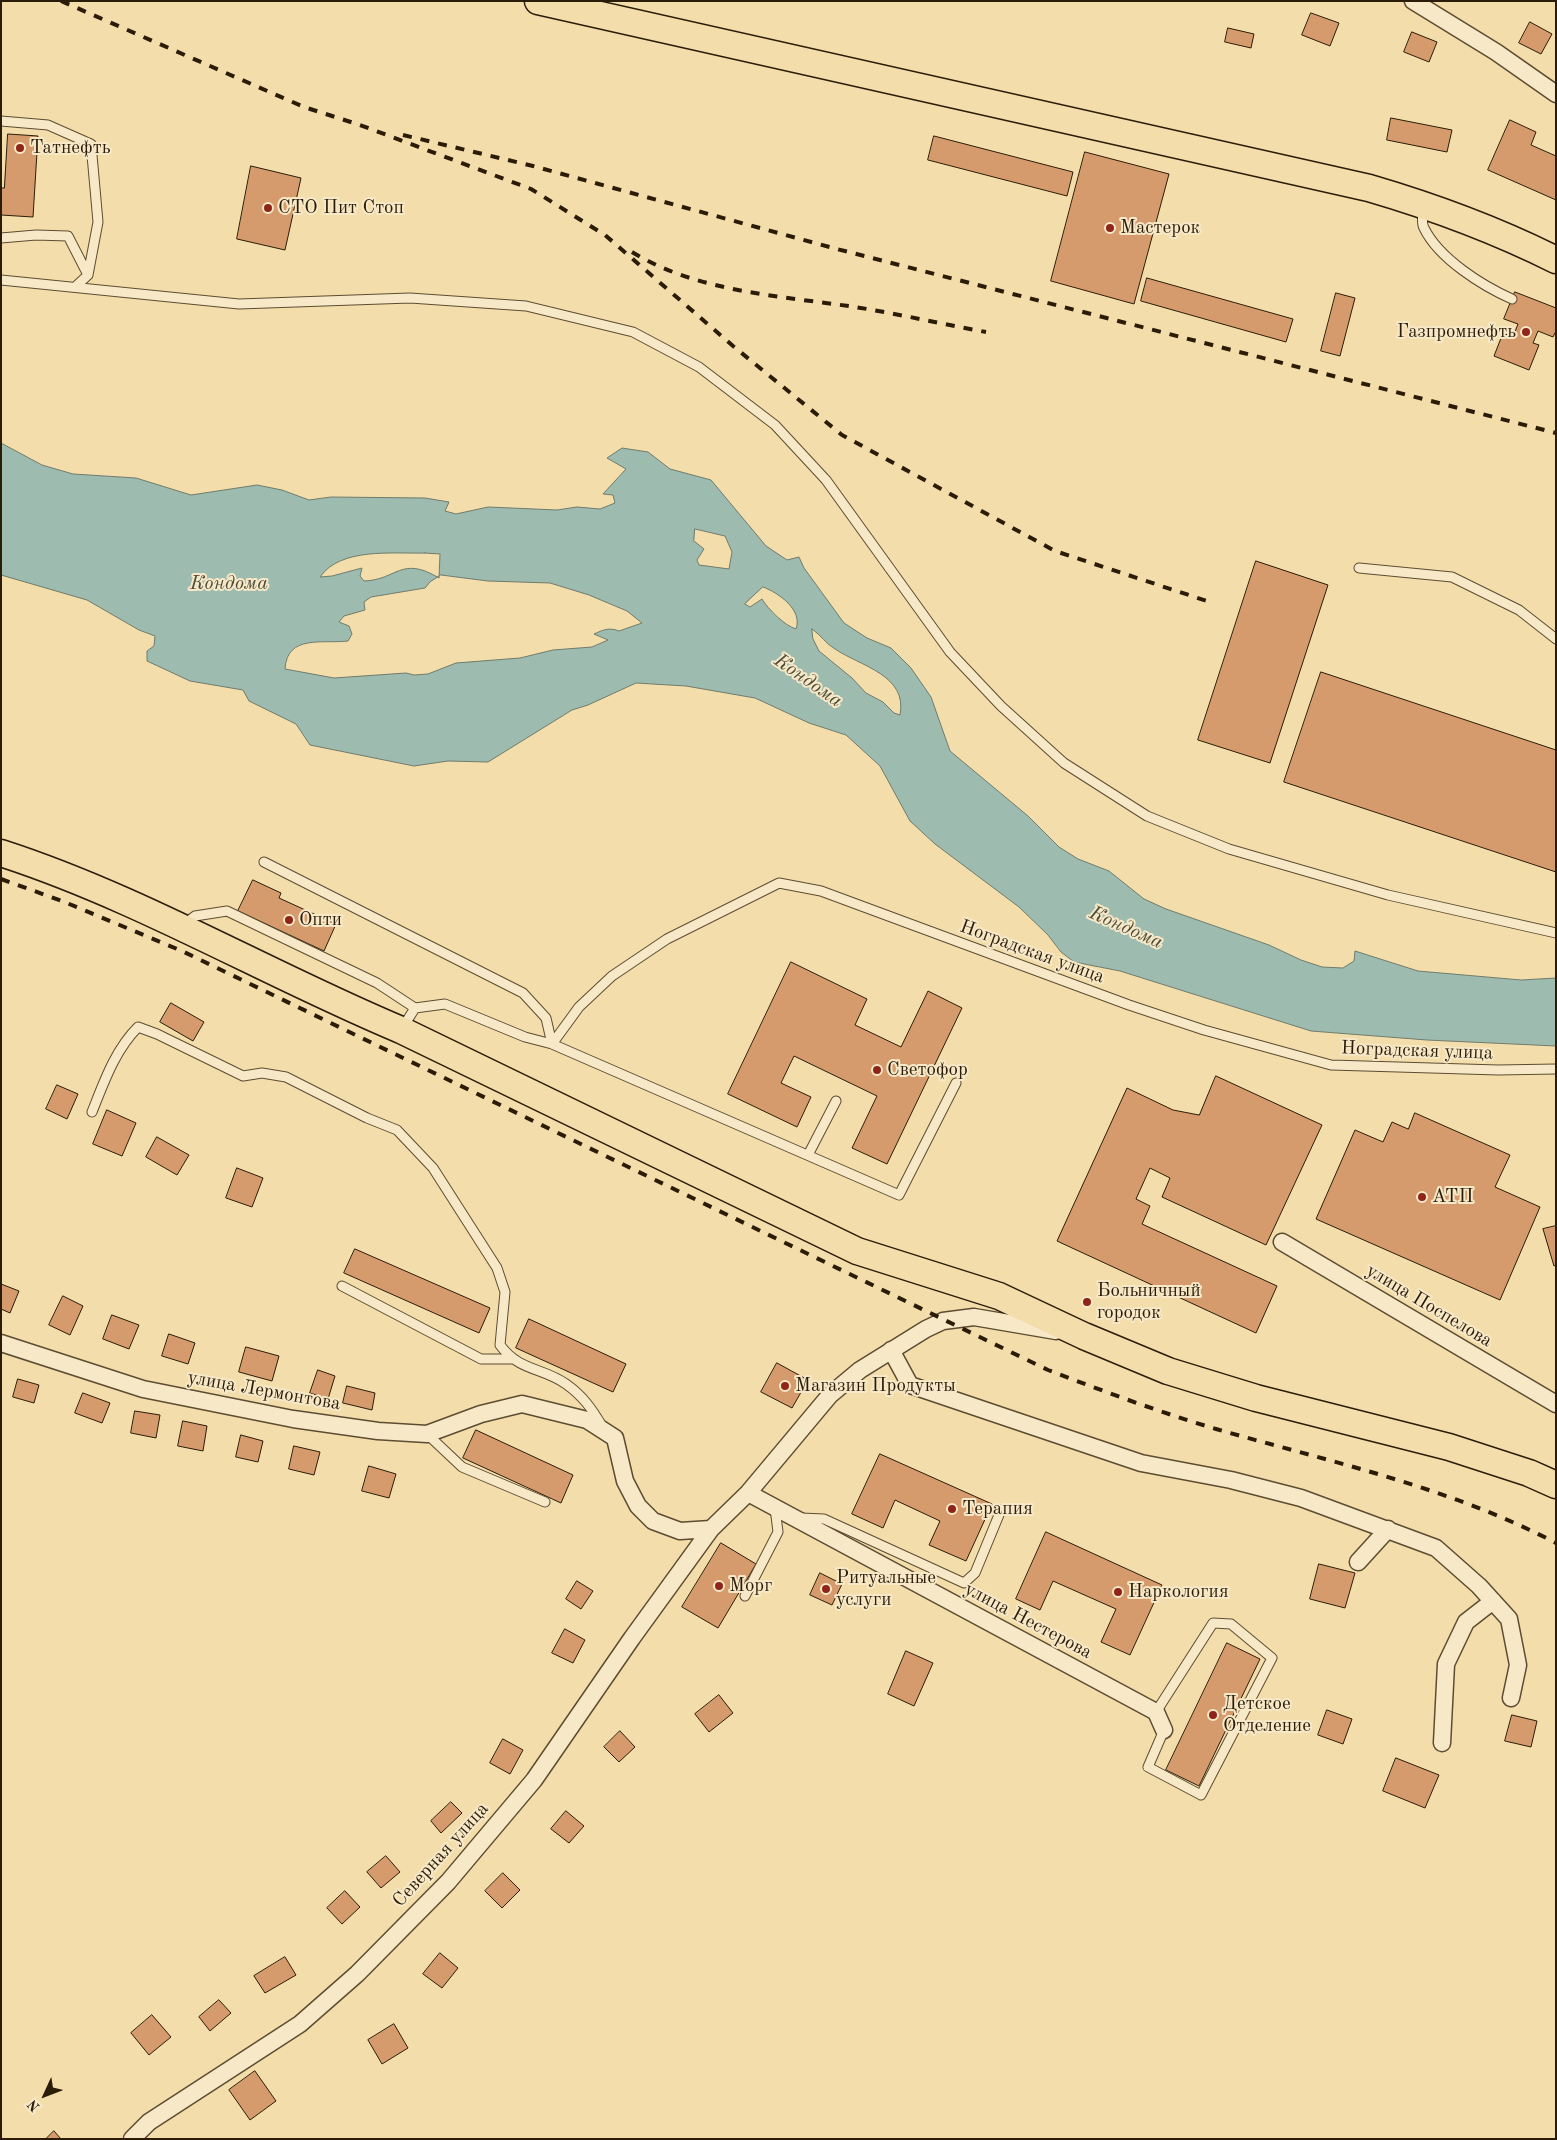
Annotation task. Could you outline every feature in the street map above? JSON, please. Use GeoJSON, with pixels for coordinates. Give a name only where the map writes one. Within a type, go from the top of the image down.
{"type":"FeatureCollection","features":[{"type":"Feature","properties":{"kind":"main road"},"geometry":{"type":"LineString","coordinates":[[538,1],[1369,188],[1423,204],[1517,240],[1556,260]]}},
{"type":"Feature","properties":{"kind":"main road"},"geometry":{"type":"LineString","coordinates":[[1,839],[90,887]]}},
{"type":"Feature","properties":{"kind":"main road"},"geometry":{"type":"LineString","coordinates":[[1,853],[90,887],[180,927],[354,1011],[401,1030],[857,1251],[999,1296],[1084,1336],[1168,1371],[1256,1398],[1449,1448],[1529,1473],[1556,1485]]}},
{"type":"Feature","properties":{"kind":"street"},"geometry":{"type":"LineString","coordinates":[[1413,1],[1496,52],[1556,94]]}},
{"type":"Feature","properties":{"kind":"street","name":"улица Поспелова"},"geometry":{"type":"LineString","coordinates":[[1282,1242],[1556,1404]]}},
{"type":"Feature","properties":{"kind":"street"},"geometry":{"type":"LineString","coordinates":[[606,1432],[615,1438],[625,1481],[638,1506],[653,1522],[680,1531],[711,1529],[748,1493],[830,1395],[860,1370],[943,1321],[974,1317],[1084,1336]]}},
{"type":"Feature","properties":{"kind":"street","name":"улица Лермонтова"},"geometry":{"type":"LineString","coordinates":[[1,1342],[143,1389],[293,1419],[378,1431],[427,1434],[481,1414],[522,1404],[587,1420],[606,1432]]}},
{"type":"Feature","properties":{"kind":"street"},"geometry":{"type":"LineString","coordinates":[[891,1350],[910,1385],[937,1396],[998,1414],[1141,1463],[1231,1480],[1300,1498],[1436,1548],[1509,1618],[1518,1664],[1511,1698]]}},
{"type":"Feature","properties":{"kind":"street","name":"улица Нестерова"},"geometry":{"type":"LineString","coordinates":[[748,1493],[1156,1712]]}},
{"type":"Feature","properties":{"kind":"street","name":"Северная улица"},"geometry":{"type":"LineString","coordinates":[[132,2139],[149,2122],[300,2024],[357,1974],[448,1882],[534,1780],[632,1638],[711,1529]]}},
{"type":"Feature","properties":{"kind":"street"},"geometry":{"type":"LineString","coordinates":[[1358,1562],[1388,1530]]}},
{"type":"Feature","properties":{"kind":"street"},"geometry":{"type":"LineString","coordinates":[[1442,1743],[1446,1664],[1466,1622],[1493,1601]]}},
{"type":"Feature","properties":{"kind":"street"},"geometry":{"type":"LineString","coordinates":[[1156,1712],[1164,1730]]}},
{"type":"Feature","properties":{"kind":"lane"},"geometry":{"type":"LineString","coordinates":[[1,121],[48,125],[91,144],[98,222],[88,276],[75,287]]}},
{"type":"Feature","properties":{"kind":"lane"},"geometry":{"type":"LineString","coordinates":[[1423,204],[1423,227],[1440,250],[1485,287],[1512,299]]}},
{"type":"Feature","properties":{"kind":"lane"},"geometry":{"type":"LineString","coordinates":[[1,238],[36,234],[68,236],[88,276]]}},
{"type":"Feature","properties":{"kind":"lane"},"geometry":{"type":"LineString","coordinates":[[1,280],[239,304],[410,298],[526,306],[633,332],[699,367],[775,425],[826,480],[950,652],[1001,706],[1064,763],[1148,816],[1230,849],[1388,895],[1556,933]]}},
{"type":"Feature","properties":{"kind":"lane"},"geometry":{"type":"LineString","coordinates":[[1359,568],[1452,577],[1519,610],[1556,639]]}},
{"type":"Feature","properties":{"kind":"lane"},"geometry":{"type":"LineString","coordinates":[[264,862],[523,993],[546,1018],[552,1044]]}},
{"type":"Feature","properties":{"kind":"lane","name":"Ноградская улица"},"geometry":{"type":"LineString","coordinates":[[552,1044],[579,1007],[612,976],[667,939],[779,883],[821,891],[1204,1030],[1331,1064],[1498,1070],[1556,1069]]}},
{"type":"Feature","properties":{"kind":"lane"},"geometry":{"type":"LineString","coordinates":[[180,927],[194,916],[228,911],[377,983],[415,1008],[445,1004],[525,1036],[552,1044],[899,1195],[956,1083]]}},
{"type":"Feature","properties":{"kind":"lane"},"geometry":{"type":"LineString","coordinates":[[401,1030],[415,1008]]}},
{"type":"Feature","properties":{"kind":"lane"},"geometry":{"type":"LineString","coordinates":[[92,1112],[111,1066],[126,1039],[138,1027],[157,1034],[243,1076],[262,1072],[286,1077],[367,1118],[397,1130],[433,1168],[497,1268],[505,1292],[500,1345],[511,1359]]}},
{"type":"Feature","properties":{"kind":"lane"},"geometry":{"type":"LineString","coordinates":[[808,1155],[836,1101]]}},
{"type":"Feature","properties":{"kind":"lane"},"geometry":{"type":"LineString","coordinates":[[342,1286],[481,1359],[511,1359],[565,1384],[589,1403],[606,1432]]}},
{"type":"Feature","properties":{"kind":"lane"},"geometry":{"type":"LineString","coordinates":[[427,1434],[462,1466],[545,1502]]}},
{"type":"Feature","properties":{"kind":"lane"},"geometry":{"type":"LineString","coordinates":[[745,1596],[778,1532],[775,1508]]}},
{"type":"Feature","properties":{"kind":"lane"},"geometry":{"type":"LineString","coordinates":[[793,1518],[824,1519],[964,1583],[976,1573],[1001,1510]]}},
{"type":"Feature","properties":{"kind":"lane"},"geometry":{"type":"LineString","coordinates":[[1156,1712],[1213,1623],[1230,1624],[1272,1658],[1201,1795],[1148,1767],[1164,1730]]}},
{"type":"Feature","properties":{"kind":"water","name":"Кондома"},"geometry":{"type":"Polygon","coordinates":[[[1,443],[42,465],[73,474],[136,478],[191,495],[257,485],[282,490],[309,500],[331,497],[425,498],[449,502],[445,511],[456,514],[488,507],[557,510],[577,507],[600,509],[615,503],[613,495],[603,494],[626,469],[607,458],[622,448],[648,452],[670,469],[711,480],[766,546],[787,560],[799,557],[804,568],[844,623],[867,638],[891,648],[911,668],[931,697],[950,751],[1028,816],[1059,847],[1078,859],[1109,871],[1144,899],[1166,909],[1269,945],[1301,960],[1322,967],[1343,968],[1354,961],[1355,951],[1418,971],[1521,980],[1556,978],[1556,1046],[1427,1040],[1311,1031],[1120,971],[1074,962],[1061,952],[1048,935],[1019,907],[935,844],[910,821],[880,766],[846,735],[809,723],[755,698],[686,686],[636,683],[588,705],[572,710],[488,762],[448,761],[414,766],[310,745],[296,724],[249,701],[243,690],[190,681],[147,661],[147,651],[154,646],[155,636],[139,630],[87,600],[1,575],[1,443]],[[695,529],[694,541],[704,549],[697,560],[699,565],[729,569],[732,552],[725,536],[695,529]],[[383,553],[354,556],[329,567],[320,577],[332,576],[362,568],[360,576],[364,581],[375,580],[407,569],[426,571],[437,577],[425,588],[371,597],[364,602],[365,610],[344,616],[339,622],[349,626],[352,634],[348,641],[308,643],[299,646],[292,650],[287,658],[285,669],[334,678],[406,673],[414,675],[428,674],[456,663],[520,658],[553,650],[592,647],[608,640],[594,634],[609,629],[619,631],[642,623],[627,611],[589,595],[550,583],[488,581],[439,576],[440,554],[383,553]],[[763,587],[745,604],[750,607],[762,599],[777,617],[796,629],[796,615],[793,609],[776,593],[763,587]],[[812,629],[813,639],[819,651],[852,678],[866,693],[883,702],[894,713],[900,715],[901,701],[897,690],[890,681],[880,673],[832,647],[812,629]]]}},
{"type":"Feature","properties":{"kind":"building"},"geometry":{"type":"Polygon","coordinates":[[[1311,13],[1339,23],[1330,46],[1302,35],[1311,13]]]}},
{"type":"Feature","properties":{"kind":"building"},"geometry":{"type":"Polygon","coordinates":[[[1530,22],[1552,34],[1541,54],[1519,43],[1530,22]]]}},
{"type":"Feature","properties":{"kind":"building"},"geometry":{"type":"Polygon","coordinates":[[[1228,28],[1254,34],[1251,48],[1225,42],[1228,28]]]}},
{"type":"Feature","properties":{"kind":"building"},"geometry":{"type":"Polygon","coordinates":[[[1412,32],[1437,42],[1429,62],[1404,52],[1412,32]]]}},
{"type":"Feature","properties":{"kind":"building"},"geometry":{"type":"Polygon","coordinates":[[[1391,118],[1452,130],[1447,152],[1387,140],[1391,118]]]}},
{"type":"Feature","properties":{"kind":"building"},"geometry":{"type":"Polygon","coordinates":[[[1510,120],[1536,132],[1531,145],[1556,156],[1556,200],[1488,170],[1510,120]]]}},
{"type":"Feature","properties":{"kind":"building"},"geometry":{"type":"Polygon","coordinates":[[[8,134],[38,136],[33,217],[1,215],[1,188],[4,188],[8,134]]]}},
{"type":"Feature","properties":{"kind":"building"},"geometry":{"type":"Polygon","coordinates":[[[934,136],[1073,172],[1067,196],[928,160],[934,136]]]}},
{"type":"Feature","properties":{"kind":"building","name":"Мастерок"},"geometry":{"type":"Polygon","coordinates":[[[1085,152],[1169,174],[1134,304],[1051,281],[1085,152]]]}},
{"type":"Feature","properties":{"kind":"building","name":"СТО Пит Стоп"},"geometry":{"type":"Polygon","coordinates":[[[251,166],[301,178],[285,250],[237,239],[251,166]]]}},
{"type":"Feature","properties":{"kind":"building"},"geometry":{"type":"Polygon","coordinates":[[[1147,278],[1293,319],[1286,342],[1141,301],[1147,278]]]}},
{"type":"Feature","properties":{"kind":"building","name":"Газпромнефть"},"geometry":{"type":"Polygon","coordinates":[[[1515,292],[1556,308],[1556,331],[1553,337],[1538,331],[1533,343],[1539,345],[1529,370],[1494,356],[1503,333],[1513,337],[1518,324],[1504,319],[1515,292]]]}},
{"type":"Feature","properties":{"kind":"building"},"geometry":{"type":"Polygon","coordinates":[[[1336,293],[1355,298],[1340,356],[1321,351],[1336,293]]]}},
{"type":"Feature","properties":{"kind":"building"},"geometry":{"type":"Polygon","coordinates":[[[1256,561],[1328,585],[1270,763],[1198,740],[1256,561]]]}},
{"type":"Feature","properties":{"kind":"building"},"geometry":{"type":"Polygon","coordinates":[[[1321,672],[1556,750],[1556,872],[1284,782],[1321,672]]]}},
{"type":"Feature","properties":{"kind":"building"},"geometry":{"type":"Polygon","coordinates":[[[253,880],[281,893],[279,898],[336,924],[324,951],[238,911],[253,880]]]}},
{"type":"Feature","properties":{"kind":"building","name":"Светофор"},"geometry":{"type":"Polygon","coordinates":[[[791,962],[867,999],[855,1025],[901,1047],[928,991],[962,1008],[887,1164],[852,1148],[877,1096],[794,1056],[781,1083],[811,1097],[797,1127],[728,1094],[791,962]]]}},
{"type":"Feature","properties":{"kind":"building"},"geometry":{"type":"Polygon","coordinates":[[[171,1003],[204,1022],[193,1041],[160,1022],[171,1003]]]}},
{"type":"Feature","properties":{"kind":"building"},"geometry":{"type":"Polygon","coordinates":[[[1216,1076],[1322,1125],[1266,1245],[1162,1197],[1170,1178],[1150,1168],[1136,1199],[1150,1206],[1142,1224],[1277,1286],[1256,1333],[1057,1241],[1127,1088],[1173,1110],[1199,1115],[1216,1076]]]}},
{"type":"Feature","properties":{"kind":"building"},"geometry":{"type":"Polygon","coordinates":[[[57,1085],[78,1094],[67,1119],[46,1109],[57,1085]]]}},
{"type":"Feature","properties":{"kind":"building"},"geometry":{"type":"Polygon","coordinates":[[[107,1110],[136,1123],[122,1156],[93,1144],[107,1110]]]}},
{"type":"Feature","properties":{"kind":"building","name":"АТП"},"geometry":{"type":"Polygon","coordinates":[[[1415,1113],[1510,1155],[1495,1187],[1540,1207],[1500,1300],[1316,1219],[1355,1130],[1383,1142],[1392,1122],[1408,1129],[1415,1113]]]}},
{"type":"Feature","properties":{"kind":"building"},"geometry":{"type":"Polygon","coordinates":[[[157,1137],[189,1155],[177,1175],[146,1157],[157,1137]]]}},
{"type":"Feature","properties":{"kind":"building"},"geometry":{"type":"Polygon","coordinates":[[[237,1168],[263,1178],[252,1207],[226,1198],[237,1168]]]}},
{"type":"Feature","properties":{"kind":"building"},"geometry":{"type":"Polygon","coordinates":[[[1556,1226],[1556,1265],[1554,1266],[1543,1229],[1556,1226]]]}},
{"type":"Feature","properties":{"kind":"building"},"geometry":{"type":"Polygon","coordinates":[[[355,1249],[490,1308],[479,1333],[344,1273],[355,1249]]]}},
{"type":"Feature","properties":{"kind":"building"},"geometry":{"type":"Polygon","coordinates":[[[1,1284],[19,1291],[10,1313],[1,1309],[1,1284]]]}},
{"type":"Feature","properties":{"kind":"building"},"geometry":{"type":"Polygon","coordinates":[[[63,1296],[83,1306],[70,1335],[49,1325],[63,1296]]]}},
{"type":"Feature","properties":{"kind":"building"},"geometry":{"type":"Polygon","coordinates":[[[112,1315],[139,1325],[129,1349],[103,1339],[112,1315]]]}},
{"type":"Feature","properties":{"kind":"building"},"geometry":{"type":"Polygon","coordinates":[[[529,1319],[626,1364],[613,1392],[516,1348],[529,1319]]]}},
{"type":"Feature","properties":{"kind":"building"},"geometry":{"type":"Polygon","coordinates":[[[169,1334],[195,1343],[188,1364],[162,1356],[169,1334]]]}},
{"type":"Feature","properties":{"kind":"building"},"geometry":{"type":"Polygon","coordinates":[[[246,1347],[279,1356],[272,1381],[239,1372],[246,1347]]]}},
{"type":"Feature","properties":{"kind":"building","name":"Магазин Продукты"},"geometry":{"type":"Polygon","coordinates":[[[777,1363],[808,1380],[792,1408],[761,1392],[777,1363]]]}},
{"type":"Feature","properties":{"kind":"building"},"geometry":{"type":"Polygon","coordinates":[[[318,1370],[335,1376],[328,1399],[310,1393],[318,1370]]]}},
{"type":"Feature","properties":{"kind":"building"},"geometry":{"type":"Polygon","coordinates":[[[18,1379],[39,1385],[34,1403],[13,1397],[18,1379]]]}},
{"type":"Feature","properties":{"kind":"building"},"geometry":{"type":"Polygon","coordinates":[[[347,1386],[375,1393],[372,1410],[343,1403],[347,1386]]]}},
{"type":"Feature","properties":{"kind":"building"},"geometry":{"type":"Polygon","coordinates":[[[83,1393],[110,1403],[102,1423],[75,1413],[83,1393]]]}},
{"type":"Feature","properties":{"kind":"building"},"geometry":{"type":"Polygon","coordinates":[[[135,1411],[160,1415],[156,1438],[131,1433],[135,1411]]]}},
{"type":"Feature","properties":{"kind":"building"},"geometry":{"type":"Polygon","coordinates":[[[183,1421],[207,1426],[203,1451],[178,1446],[183,1421]]]}},
{"type":"Feature","properties":{"kind":"building"},"geometry":{"type":"Polygon","coordinates":[[[476,1430],[573,1475],[561,1503],[463,1458],[476,1430]]]}},
{"type":"Feature","properties":{"kind":"building"},"geometry":{"type":"Polygon","coordinates":[[[241,1435],[263,1441],[258,1462],[236,1457],[241,1435]]]}},
{"type":"Feature","properties":{"kind":"building"},"geometry":{"type":"Polygon","coordinates":[[[294,1446],[320,1452],[314,1475],[289,1469],[294,1446]]]}},
{"type":"Feature","properties":{"kind":"building","name":"Терапия"},"geometry":{"type":"Polygon","coordinates":[[[880,1454],[992,1504],[966,1561],[929,1545],[940,1521],[895,1500],[883,1528],[852,1514],[880,1454]]]}},
{"type":"Feature","properties":{"kind":"building"},"geometry":{"type":"Polygon","coordinates":[[[369,1466],[396,1474],[389,1498],[362,1491],[369,1466]]]}},
{"type":"Feature","properties":{"kind":"building","name":"Наркология"},"geometry":{"type":"Polygon","coordinates":[[[1046,1532],[1162,1585],[1130,1655],[1101,1642],[1116,1609],[1053,1581],[1040,1610],[1016,1599],[1046,1532]]]}},
{"type":"Feature","properties":{"kind":"building","name":"Морг"},"geometry":{"type":"Polygon","coordinates":[[[721,1543],[756,1564],[718,1628],[682,1607],[721,1543]]]}},
{"type":"Feature","properties":{"kind":"building"},"geometry":{"type":"Polygon","coordinates":[[[1319,1564],[1355,1573],[1345,1608],[1310,1599],[1319,1564]]]}},
{"type":"Feature","properties":{"kind":"building","name":"Ритуальные услуги"},"geometry":{"type":"Polygon","coordinates":[[[820,1573],[842,1584],[832,1605],[810,1595],[820,1573]]]}},
{"type":"Feature","properties":{"kind":"building"},"geometry":{"type":"Polygon","coordinates":[[[577,1581],[593,1591],[581,1609],[566,1599],[577,1581]]]}},
{"type":"Feature","properties":{"kind":"building"},"geometry":{"type":"Polygon","coordinates":[[[565,1629],[585,1640],[573,1663],[552,1653],[565,1629]]]}},
{"type":"Feature","properties":{"kind":"building","name":"Детское Отделение"},"geometry":{"type":"Polygon","coordinates":[[[1227,1643],[1260,1659],[1199,1786],[1166,1770],[1227,1643]]]}},
{"type":"Feature","properties":{"kind":"building"},"geometry":{"type":"Polygon","coordinates":[[[906,1651],[933,1663],[914,1706],[888,1694],[906,1651]]]}},
{"type":"Feature","properties":{"kind":"building"},"geometry":{"type":"Polygon","coordinates":[[[719,1695],[733,1713],[709,1732],[695,1714],[719,1695]]]}},
{"type":"Feature","properties":{"kind":"building"},"geometry":{"type":"Polygon","coordinates":[[[1327,1710],[1352,1719],[1343,1744],[1318,1735],[1327,1710]]]}},
{"type":"Feature","properties":{"kind":"building"},"geometry":{"type":"Polygon","coordinates":[[[1512,1715],[1537,1721],[1531,1747],[1505,1741],[1512,1715]]]}},
{"type":"Feature","properties":{"kind":"building"},"geometry":{"type":"Polygon","coordinates":[[[620,1731],[635,1747],[619,1762],[604,1747],[620,1731]]]}},
{"type":"Feature","properties":{"kind":"building"},"geometry":{"type":"Polygon","coordinates":[[[503,1739],[523,1750],[510,1774],[490,1763],[503,1739]]]}},
{"type":"Feature","properties":{"kind":"building"},"geometry":{"type":"Polygon","coordinates":[[[1396,1758],[1439,1775],[1425,1808],[1383,1791],[1396,1758]]]}},
{"type":"Feature","properties":{"kind":"building"},"geometry":{"type":"Polygon","coordinates":[[[451,1802],[462,1813],[441,1833],[431,1821],[451,1802]]]}},
{"type":"Feature","properties":{"kind":"building"},"geometry":{"type":"Polygon","coordinates":[[[566,1811],[584,1826],[569,1843],[551,1829],[566,1811]]]}},
{"type":"Feature","properties":{"kind":"building"},"geometry":{"type":"Polygon","coordinates":[[[386,1856],[400,1872],[381,1888],[367,1872],[386,1856]]]}},
{"type":"Feature","properties":{"kind":"building"},"geometry":{"type":"Polygon","coordinates":[[[503,1873],[520,1890],[502,1908],[485,1891],[503,1873]]]}},
{"type":"Feature","properties":{"kind":"building"},"geometry":{"type":"Polygon","coordinates":[[[345,1891],[360,1907],[342,1924],[327,1908],[345,1891]]]}},
{"type":"Feature","properties":{"kind":"building"},"geometry":{"type":"Polygon","coordinates":[[[440,1953],[458,1968],[442,1988],[423,1974],[440,1953]]]}},
{"type":"Feature","properties":{"kind":"building"},"geometry":{"type":"Polygon","coordinates":[[[285,1957],[296,1975],[265,1993],[254,1976],[285,1957]]]}},
{"type":"Feature","properties":{"kind":"building"},"geometry":{"type":"Polygon","coordinates":[[[219,2000],[231,2013],[210,2031],[199,2017],[219,2000]]]}},
{"type":"Feature","properties":{"kind":"building"},"geometry":{"type":"Polygon","coordinates":[[[152,2015],[171,2037],[149,2055],[131,2033],[152,2015]]]}},
{"type":"Feature","properties":{"kind":"building"},"geometry":{"type":"Polygon","coordinates":[[[394,2024],[408,2048],[382,2064],[368,2040],[394,2024]]]}},
{"type":"Feature","properties":{"kind":"building"},"geometry":{"type":"Polygon","coordinates":[[[255,2071],[276,2101],[250,2120],[229,2090],[255,2071]]]}},
{"type":"Feature","properties":{"kind":"building"},"geometry":{"type":"Polygon","coordinates":[[[54,2131],[61,2139],[46,2139],[54,2131]]]}},
{"type":"Feature","properties":{"kind":"railway"},"geometry":{"type":"LineString","coordinates":[[61,1],[304,107],[360,125],[531,189],[605,235],[733,346],[842,435],[1055,551],[1210,602]]}},
{"type":"Feature","properties":{"kind":"railway"},"geometry":{"type":"LineString","coordinates":[[403,135],[533,166],[833,248],[1556,433]]}},
{"type":"Feature","properties":{"kind":"railway"},"geometry":{"type":"LineString","coordinates":[[632,252],[684,276],[712,284],[769,295],[855,307],[986,332]]}},
{"type":"Feature","properties":{"kind":"railway"},"geometry":{"type":"LineString","coordinates":[[1,879],[62,901],[182,951],[1048,1370],[1131,1401],[1216,1429],[1389,1477],[1432,1491],[1515,1523],[1556,1543]]}},
{"type":"Feature","properties":{"kind":"place","name":"Татнефть"},"geometry":{"type":"Point","coordinates":[20,148]}},
{"type":"Feature","properties":{"kind":"place","name":"СТО Пит Стоп"},"geometry":{"type":"Point","coordinates":[268,208]}},
{"type":"Feature","properties":{"kind":"place","name":"Мастерок"},"geometry":{"type":"Point","coordinates":[1110,228]}},
{"type":"Feature","properties":{"kind":"place","name":"Газпромнефть"},"geometry":{"type":"Point","coordinates":[1526,332]}},
{"type":"Feature","properties":{"kind":"place","name":"Опти"},"geometry":{"type":"Point","coordinates":[289,920]}},
{"type":"Feature","properties":{"kind":"place","name":"Светофор"},"geometry":{"type":"Point","coordinates":[877,1070]}},
{"type":"Feature","properties":{"kind":"place","name":"АТП"},"geometry":{"type":"Point","coordinates":[1422,1197]}},
{"type":"Feature","properties":{"kind":"place","name":"Больничный городок"},"geometry":{"type":"Point","coordinates":[1087,1302]}},
{"type":"Feature","properties":{"kind":"place","name":"Магазин Продукты"},"geometry":{"type":"Point","coordinates":[785,1386]}},
{"type":"Feature","properties":{"kind":"place","name":"Терапия"},"geometry":{"type":"Point","coordinates":[952,1509]}},
{"type":"Feature","properties":{"kind":"place","name":"Морг"},"geometry":{"type":"Point","coordinates":[719,1586]}},
{"type":"Feature","properties":{"kind":"place","name":"Ритуальные услуги"},"geometry":{"type":"Point","coordinates":[826,1589]}},
{"type":"Feature","properties":{"kind":"place","name":"Наркология"},"geometry":{"type":"Point","coordinates":[1118,1592]}},
{"type":"Feature","properties":{"kind":"place","name":"Детское Отделение"},"geometry":{"type":"Point","coordinates":[1213,1715]}}]}
